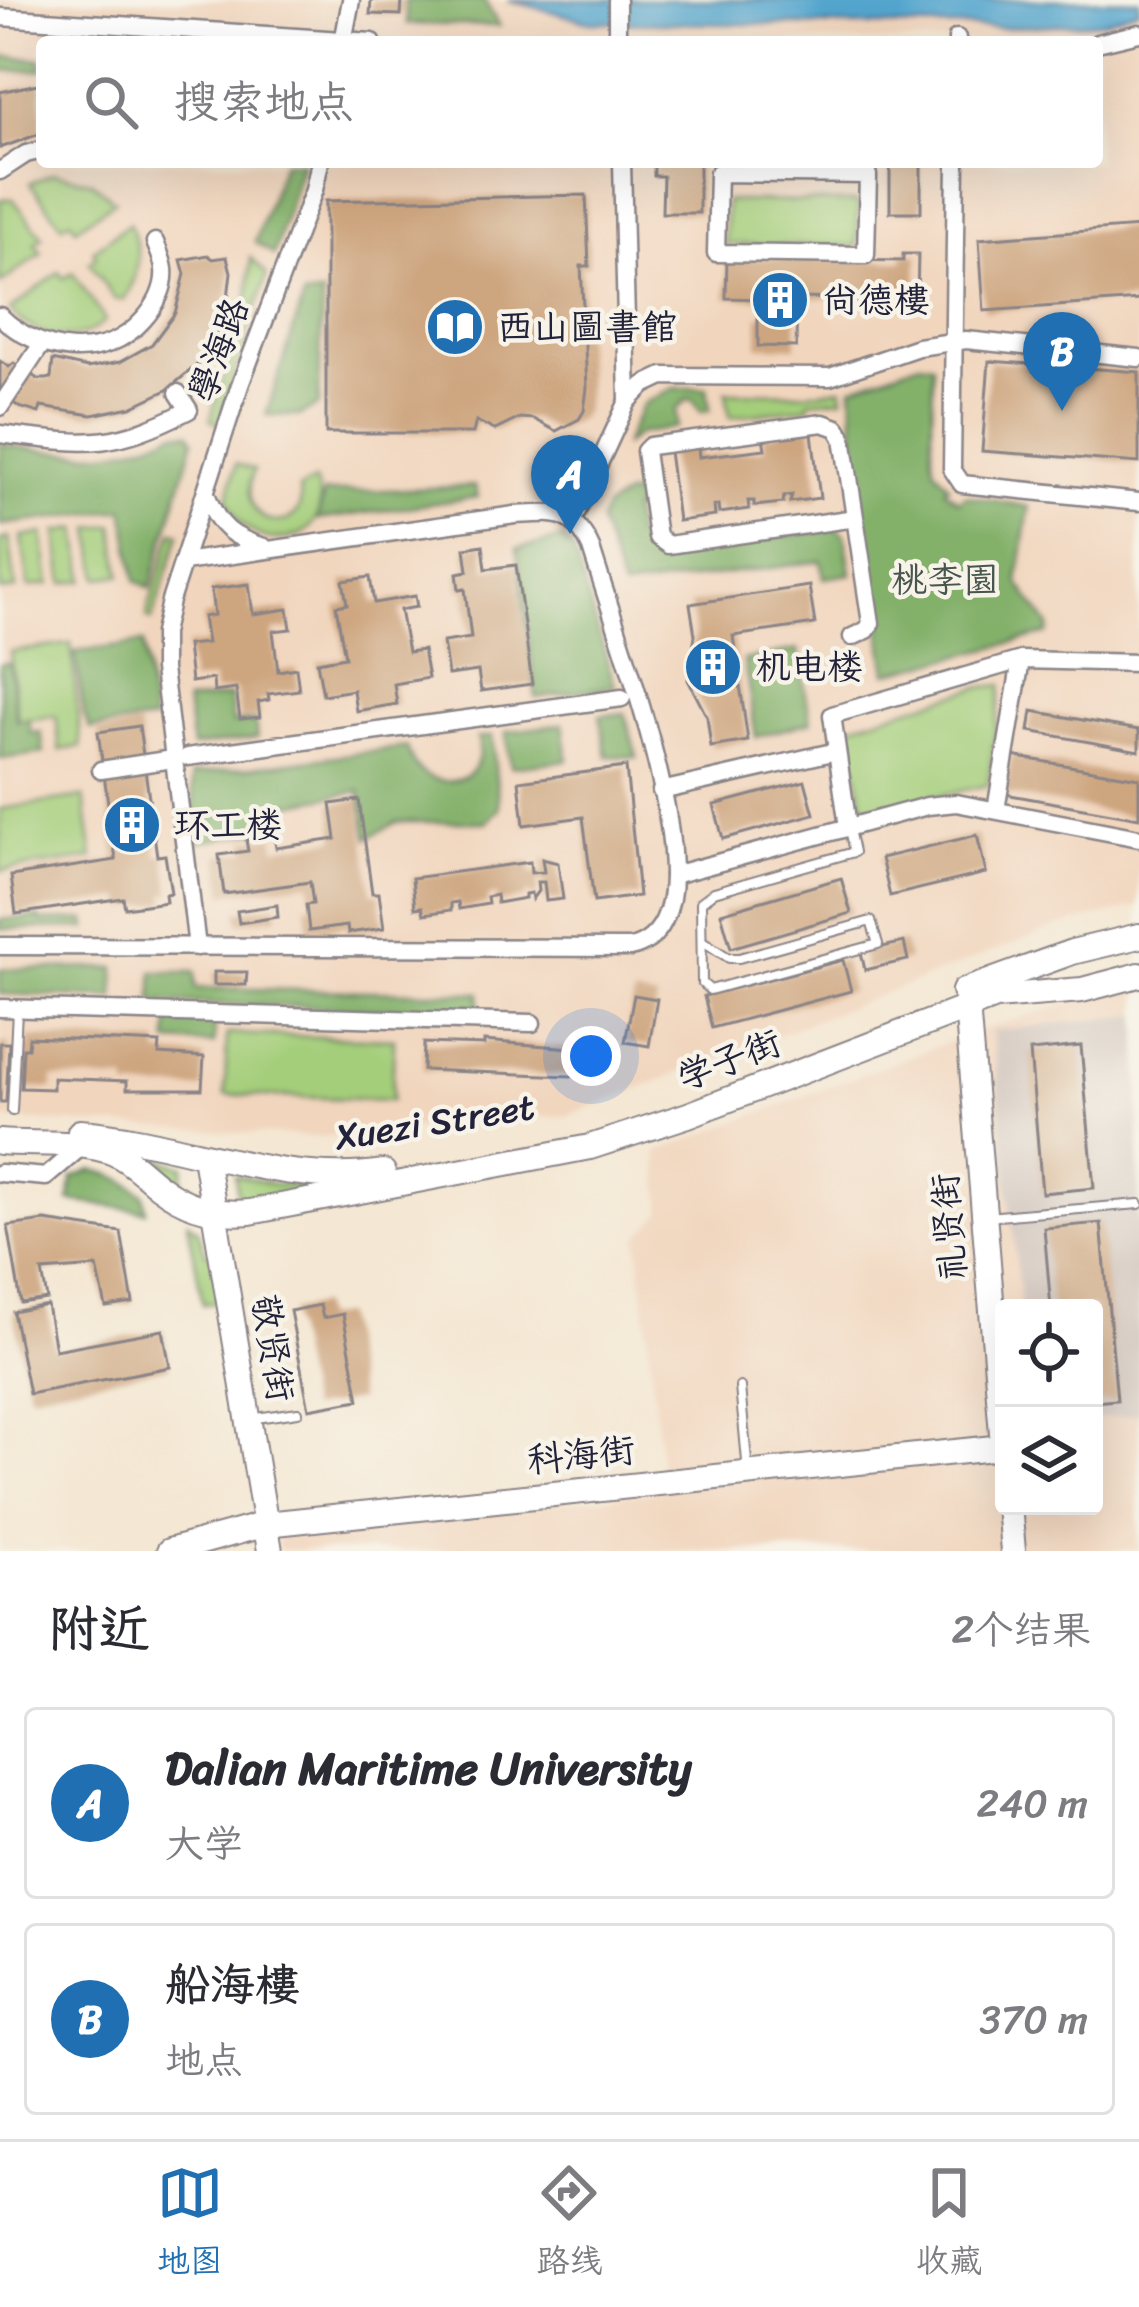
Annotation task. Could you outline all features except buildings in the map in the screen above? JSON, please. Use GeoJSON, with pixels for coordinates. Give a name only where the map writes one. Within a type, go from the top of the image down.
{"type":"FeatureCollection","features":[{"type":"Feature","properties":{"kind":"main road","name":"Xuezi Street"},"geometry":{"type":"LineString","coordinates":[[6,1118],[103,1134],[242,1166],[321,1176],[363,1175],[578,1134],[673,1105],[967,999],[1072,952],[1139,936]]}},
{"type":"Feature","properties":{"kind":"main road"},"geometry":{"type":"LineString","coordinates":[[993,989],[1139,946]]}},
{"type":"Feature","properties":{"kind":"main road"},"geometry":{"type":"LineString","coordinates":[[993,989],[1139,962]]}},
{"type":"Feature","properties":{"kind":"main road","name":"Xuezi Street"},"geometry":{"type":"LineString","coordinates":[[993,989],[1082,990],[1139,975]]}},
{"type":"Feature","properties":{"kind":"main road","name":"学子街"},"geometry":{"type":"LineString","coordinates":[[0,1142],[116,1154],[163,1190],[214,1212],[250,1212],[590,1147],[688,1115],[967,999]]}},
{"type":"Feature","properties":{"kind":"main road","name":"礼贤街"},"geometry":{"type":"LineString","coordinates":[[967,999],[1000,1407]]}},
{"type":"Feature","properties":{"kind":"main road","name":"敬贤街"},"geometry":{"type":"LineString","coordinates":[[205,1156],[271,1551]]}},
{"type":"Feature","properties":{"kind":"main road","name":"科海街"},"geometry":{"type":"LineString","coordinates":[[169,1551],[266,1524],[995,1448]]}},
{"type":"Feature","properties":{"kind":"main road"},"geometry":{"type":"LineString","coordinates":[[1010,1515],[1013,1551]]}},
{"type":"Feature","properties":{"kind":"street"},"geometry":{"type":"LineString","coordinates":[[345,36],[351,0]]}},
{"type":"Feature","properties":{"kind":"street"},"geometry":{"type":"LineString","coordinates":[[617,0],[617,33]]}},
{"type":"Feature","properties":{"kind":"street"},"geometry":{"type":"LineString","coordinates":[[0,16],[265,36]]}},
{"type":"Feature","properties":{"kind":"street"},"geometry":{"type":"LineString","coordinates":[[1103,42],[1139,33]]}},
{"type":"Feature","properties":{"kind":"street"},"geometry":{"type":"LineString","coordinates":[[0,171],[36,152]]}},
{"type":"Feature","properties":{"kind":"street","name":"學海路"},"geometry":{"type":"LineString","coordinates":[[197,947],[163,668],[163,633],[240,385],[319,168]]}},
{"type":"Feature","properties":{"kind":"street"},"geometry":{"type":"LineString","coordinates":[[622,168],[628,401]]}},
{"type":"Feature","properties":{"kind":"street"},"geometry":{"type":"LineString","coordinates":[[956,168],[952,469],[962,484],[1139,502]]}},
{"type":"Feature","properties":{"kind":"street"},"geometry":{"type":"LineString","coordinates":[[718,172],[868,175],[866,255],[716,253],[718,172]]}},
{"type":"Feature","properties":{"kind":"street"},"geometry":{"type":"LineString","coordinates":[[0,316],[42,344],[63,349],[112,343],[135,329],[152,310],[161,289],[164,270],[155,242]]}},
{"type":"Feature","properties":{"kind":"street"},"geometry":{"type":"LineString","coordinates":[[573,520],[628,401],[644,385],[663,376],[830,377],[918,347],[953,341],[1139,358]]}},
{"type":"Feature","properties":{"kind":"street"},"geometry":{"type":"LineString","coordinates":[[0,406],[42,344]]}},
{"type":"Feature","properties":{"kind":"street"},"geometry":{"type":"LineString","coordinates":[[0,434],[93,445],[122,439],[189,410],[178,393]]}},
{"type":"Feature","properties":{"kind":"street"},"geometry":{"type":"LineString","coordinates":[[852,637],[871,623],[843,438],[831,424],[650,446],[644,451],[657,537],[668,545],[855,518]]}},
{"type":"Feature","properties":{"kind":"street"},"geometry":{"type":"LineString","coordinates":[[207,495],[214,516],[236,538],[272,550]]}},
{"type":"Feature","properties":{"kind":"street"},"geometry":{"type":"LineString","coordinates":[[0,946],[637,947],[658,932],[670,902],[673,875],[661,791],[591,548],[573,520],[555,513],[515,515],[183,562]]}},
{"type":"Feature","properties":{"kind":"street"},"geometry":{"type":"LineString","coordinates":[[848,827],[832,715],[1022,660],[1139,662]]}},
{"type":"Feature","properties":{"kind":"street"},"geometry":{"type":"LineString","coordinates":[[997,810],[1022,660]]}},
{"type":"Feature","properties":{"kind":"street"},"geometry":{"type":"LineString","coordinates":[[187,757],[622,698]]}},
{"type":"Feature","properties":{"kind":"street"},"geometry":{"type":"LineString","coordinates":[[661,791],[837,751]]}},
{"type":"Feature","properties":{"kind":"street"},"geometry":{"type":"LineString","coordinates":[[101,770],[166,760]]}},
{"type":"Feature","properties":{"kind":"street"},"geometry":{"type":"LineString","coordinates":[[673,875],[927,806],[956,803],[1139,838]]}},
{"type":"Feature","properties":{"kind":"street"},"geometry":{"type":"LineString","coordinates":[[9,1008],[532,1023]]}},
{"type":"Feature","properties":{"kind":"street"},"geometry":{"type":"LineString","coordinates":[[0,1173],[46,1177],[81,1148]]}},
{"type":"Feature","properties":{"kind":"lane"},"geometry":{"type":"LineString","coordinates":[[704,942],[728,958],[740,958],[872,921],[878,944],[710,990],[702,983],[700,908],[707,896],[854,852],[848,827]]}},
{"type":"Feature","properties":{"kind":"lane"},"geometry":{"type":"LineString","coordinates":[[1139,975],[1139,986]]}},
{"type":"Feature","properties":{"kind":"lane"},"geometry":{"type":"LineString","coordinates":[[6,1118],[9,1008]]}},
{"type":"Feature","properties":{"kind":"lane"},"geometry":{"type":"LineString","coordinates":[[984,1218],[1139,1204]]}},
{"type":"Feature","properties":{"kind":"lane"},"geometry":{"type":"LineString","coordinates":[[740,1387],[748,1474]]}},
{"type":"Feature","properties":{"kind":"lane"},"geometry":{"type":"LineString","coordinates":[[248,1420],[298,1412]]}},
{"type":"Feature","properties":{"kind":"shaded area"},"geometry":{"type":"Polygon","coordinates":[[[0,0],[1139,0],[1139,906],[1060,926],[567,1116],[471,1118],[388,1132],[316,1137],[0,1119],[0,0]]]}},
{"type":"Feature","properties":{"kind":"shaded area"},"geometry":{"type":"Polygon","coordinates":[[[1139,986],[1139,1551],[279,1551],[275,1532],[663,1491],[638,1237],[662,1212],[657,1152],[964,1036],[1080,999],[1139,986]]]}},
{"type":"Feature","properties":{"kind":"shaded area"},"geometry":{"type":"Polygon","coordinates":[[[1139,1015],[1139,1414],[1103,1418],[1103,1299],[1020,1299],[992,1031],[1139,1015]]]}},
{"type":"Feature","properties":{"kind":"green space"},"geometry":{"type":"Polygon","coordinates":[[[405,0],[484,0],[499,26],[407,24],[405,0]]]}},
{"type":"Feature","properties":{"kind":"green space"},"geometry":{"type":"Polygon","coordinates":[[[0,56],[36,59],[36,70],[0,71],[0,56]]]}},
{"type":"Feature","properties":{"kind":"green space"},"geometry":{"type":"Polygon","coordinates":[[[281,168],[300,168],[274,255],[255,242],[281,168]]]}},
{"type":"Feature","properties":{"kind":"green space"},"geometry":{"type":"Polygon","coordinates":[[[54,173],[91,181],[115,201],[76,228],[70,220],[62,225],[30,183],[54,173]]]}},
{"type":"Feature","properties":{"kind":"green space"},"geometry":{"type":"Polygon","coordinates":[[[0,199],[13,199],[43,237],[35,243],[42,253],[0,284],[0,199]]]}},
{"type":"Feature","properties":{"kind":"green space"},"geometry":{"type":"Polygon","coordinates":[[[726,201],[858,202],[857,246],[725,244],[726,201]]]}},
{"type":"Feature","properties":{"kind":"green space"},"geometry":{"type":"Polygon","coordinates":[[[129,223],[138,253],[136,272],[123,300],[114,299],[89,262],[96,257],[93,251],[129,223]]]}},
{"type":"Feature","properties":{"kind":"green space"},"geometry":{"type":"Polygon","coordinates":[[[251,258],[267,275],[218,424],[210,420],[248,299],[251,258]]]}},
{"type":"Feature","properties":{"kind":"green space"},"geometry":{"type":"Polygon","coordinates":[[[59,272],[64,278],[73,273],[105,320],[94,329],[56,336],[31,327],[10,310],[59,272]]]}},
{"type":"Feature","properties":{"kind":"green space"},"geometry":{"type":"Polygon","coordinates":[[[322,295],[319,405],[298,416],[266,415],[304,297],[322,295]]]}},
{"type":"Feature","properties":{"kind":"green space","name":"桃李園"},"geometry":{"type":"Polygon","coordinates":[[[920,362],[933,364],[932,457],[935,469],[949,485],[945,490],[959,501],[965,495],[1029,507],[1018,582],[1049,626],[1048,634],[887,673],[855,462],[852,387],[920,362]]]}},
{"type":"Feature","properties":{"kind":"green space"},"geometry":{"type":"Polygon","coordinates":[[[674,388],[707,388],[710,411],[701,412],[687,399],[676,410],[677,427],[638,434],[623,446],[643,404],[674,388]]]}},
{"type":"Feature","properties":{"kind":"green space"},"geometry":{"type":"Polygon","coordinates":[[[842,388],[843,398],[809,401],[809,407],[730,417],[726,392],[807,393],[842,388]]]}},
{"type":"Feature","properties":{"kind":"green space"},"geometry":{"type":"Polygon","coordinates":[[[175,432],[190,432],[194,440],[150,588],[136,581],[124,509],[0,525],[0,444],[89,453],[130,448],[175,432]]]}},
{"type":"Feature","properties":{"kind":"green space"},"geometry":{"type":"Polygon","coordinates":[[[236,464],[254,470],[253,506],[272,521],[294,515],[300,505],[299,489],[315,481],[320,503],[315,520],[304,532],[288,538],[253,532],[238,519],[228,498],[236,464]]]}},
{"type":"Feature","properties":{"kind":"green space"},"geometry":{"type":"Polygon","coordinates":[[[475,486],[478,497],[317,520],[324,493],[475,486]]]}},
{"type":"Feature","properties":{"kind":"green space"},"geometry":{"type":"Polygon","coordinates":[[[635,495],[639,508],[632,510],[636,536],[644,534],[658,552],[837,528],[845,535],[851,574],[824,578],[821,561],[622,589],[599,522],[605,508],[635,495]]]}},
{"type":"Feature","properties":{"kind":"green space"},"geometry":{"type":"Polygon","coordinates":[[[114,525],[121,575],[99,578],[92,528],[114,525]]]}},
{"type":"Feature","properties":{"kind":"green space"},"geometry":{"type":"Polygon","coordinates":[[[78,529],[85,580],[64,583],[57,532],[78,529]]]}},
{"type":"Feature","properties":{"kind":"green space"},"geometry":{"type":"Polygon","coordinates":[[[173,531],[180,533],[152,620],[147,618],[148,609],[173,531]]]}},
{"type":"Feature","properties":{"kind":"green space"},"geometry":{"type":"Polygon","coordinates":[[[43,534],[50,584],[29,587],[22,537],[43,534]]]}},
{"type":"Feature","properties":{"kind":"green space"},"geometry":{"type":"Polygon","coordinates":[[[9,538],[16,589],[0,591],[0,540],[9,538]]]}},
{"type":"Feature","properties":{"kind":"green space"},"geometry":{"type":"Polygon","coordinates":[[[562,539],[573,549],[615,686],[536,698],[517,549],[562,539]]]}},
{"type":"Feature","properties":{"kind":"green space"},"geometry":{"type":"Polygon","coordinates":[[[143,643],[153,721],[90,729],[75,652],[143,643]]]}},
{"type":"Feature","properties":{"kind":"green space"},"geometry":{"type":"Polygon","coordinates":[[[71,644],[81,747],[60,750],[56,716],[18,721],[10,652],[71,644]]]}},
{"type":"Feature","properties":{"kind":"green space"},"geometry":{"type":"Polygon","coordinates":[[[798,650],[811,722],[756,737],[744,660],[798,650]]]}},
{"type":"Feature","properties":{"kind":"green space"},"geometry":{"type":"Polygon","coordinates":[[[9,663],[17,721],[29,719],[31,733],[41,732],[44,753],[0,759],[0,664],[9,663]]]}},
{"type":"Feature","properties":{"kind":"green space"},"geometry":{"type":"Polygon","coordinates":[[[1002,685],[988,785],[870,811],[864,808],[848,726],[1002,685]]]}},
{"type":"Feature","properties":{"kind":"green space"},"geometry":{"type":"Polygon","coordinates":[[[230,696],[233,723],[255,721],[257,738],[192,747],[186,702],[230,696]]]}},
{"type":"Feature","properties":{"kind":"green space"},"geometry":{"type":"Polygon","coordinates":[[[625,713],[637,757],[607,756],[600,716],[625,713]]]}},
{"type":"Feature","properties":{"kind":"green space"},"geometry":{"type":"Polygon","coordinates":[[[563,724],[568,760],[511,767],[506,732],[563,724]]]}},
{"type":"Feature","properties":{"kind":"green space"},"geometry":{"type":"Polygon","coordinates":[[[492,736],[499,808],[487,822],[397,822],[368,838],[360,791],[285,805],[287,826],[199,842],[191,775],[407,747],[424,774],[451,781],[473,769],[479,756],[478,738],[492,736]]]}},
{"type":"Feature","properties":{"kind":"green space"},"geometry":{"type":"Polygon","coordinates":[[[84,797],[93,858],[0,871],[0,809],[84,797]]]}},
{"type":"Feature","properties":{"kind":"green space"},"geometry":{"type":"Polygon","coordinates":[[[39,917],[40,921],[86,920],[87,928],[0,929],[0,920],[39,917]]]}},
{"type":"Feature","properties":{"kind":"green space"},"geometry":{"type":"Polygon","coordinates":[[[116,968],[114,998],[0,994],[0,969],[116,968]]]}},
{"type":"Feature","properties":{"kind":"green space"},"geometry":{"type":"Polygon","coordinates":[[[153,972],[195,972],[196,988],[480,993],[479,1012],[153,1002],[153,972]]]}},
{"type":"Feature","properties":{"kind":"green space"},"geometry":{"type":"Polygon","coordinates":[[[169,1019],[215,1021],[214,1044],[168,1042],[169,1019]]]}},
{"type":"Feature","properties":{"kind":"green space"},"geometry":{"type":"Polygon","coordinates":[[[227,1034],[394,1039],[392,1100],[225,1095],[227,1034]]]}},
{"type":"Feature","properties":{"kind":"green space"},"geometry":{"type":"Polygon","coordinates":[[[135,1153],[184,1166],[180,1193],[135,1153]]]}},
{"type":"Feature","properties":{"kind":"green space"},"geometry":{"type":"Polygon","coordinates":[[[93,1170],[138,1190],[144,1195],[146,1211],[70,1201],[72,1178],[93,1170]]]}},
{"type":"Feature","properties":{"kind":"green space"},"geometry":{"type":"Polygon","coordinates":[[[235,1175],[274,1184],[325,1187],[239,1205],[235,1175]]]}},
{"type":"Feature","properties":{"kind":"green space"},"geometry":{"type":"Polygon","coordinates":[[[188,1222],[198,1230],[205,1252],[213,1256],[220,1302],[203,1304],[188,1222]]]}},
{"type":"Feature","properties":{"kind":"water"},"geometry":{"type":"Polygon","coordinates":[[[508,0],[1139,0],[1139,9],[1103,22],[1008,28],[590,22],[508,0]]]}},
{"type":"Feature","properties":{"kind":"place","name":"尚德樓"},"geometry":{"type":"Point","coordinates":[780,300]}},
{"type":"Feature","properties":{"kind":"place","name":"西山圖書館"},"geometry":{"type":"Point","coordinates":[455,327]}},
{"type":"Feature","properties":{"kind":"place","name":"船海樓"},"geometry":{"type":"Point","coordinates":[1062,411]}},
{"type":"Feature","properties":{"kind":"place","name":"Dalian Maritime University"},"geometry":{"type":"Point","coordinates":[570,534]}},
{"type":"Feature","properties":{"kind":"place","name":"机电楼"},"geometry":{"type":"Point","coordinates":[713,667]}},
{"type":"Feature","properties":{"kind":"place","name":"环工楼"},"geometry":{"type":"Point","coordinates":[132,825]}}]}
